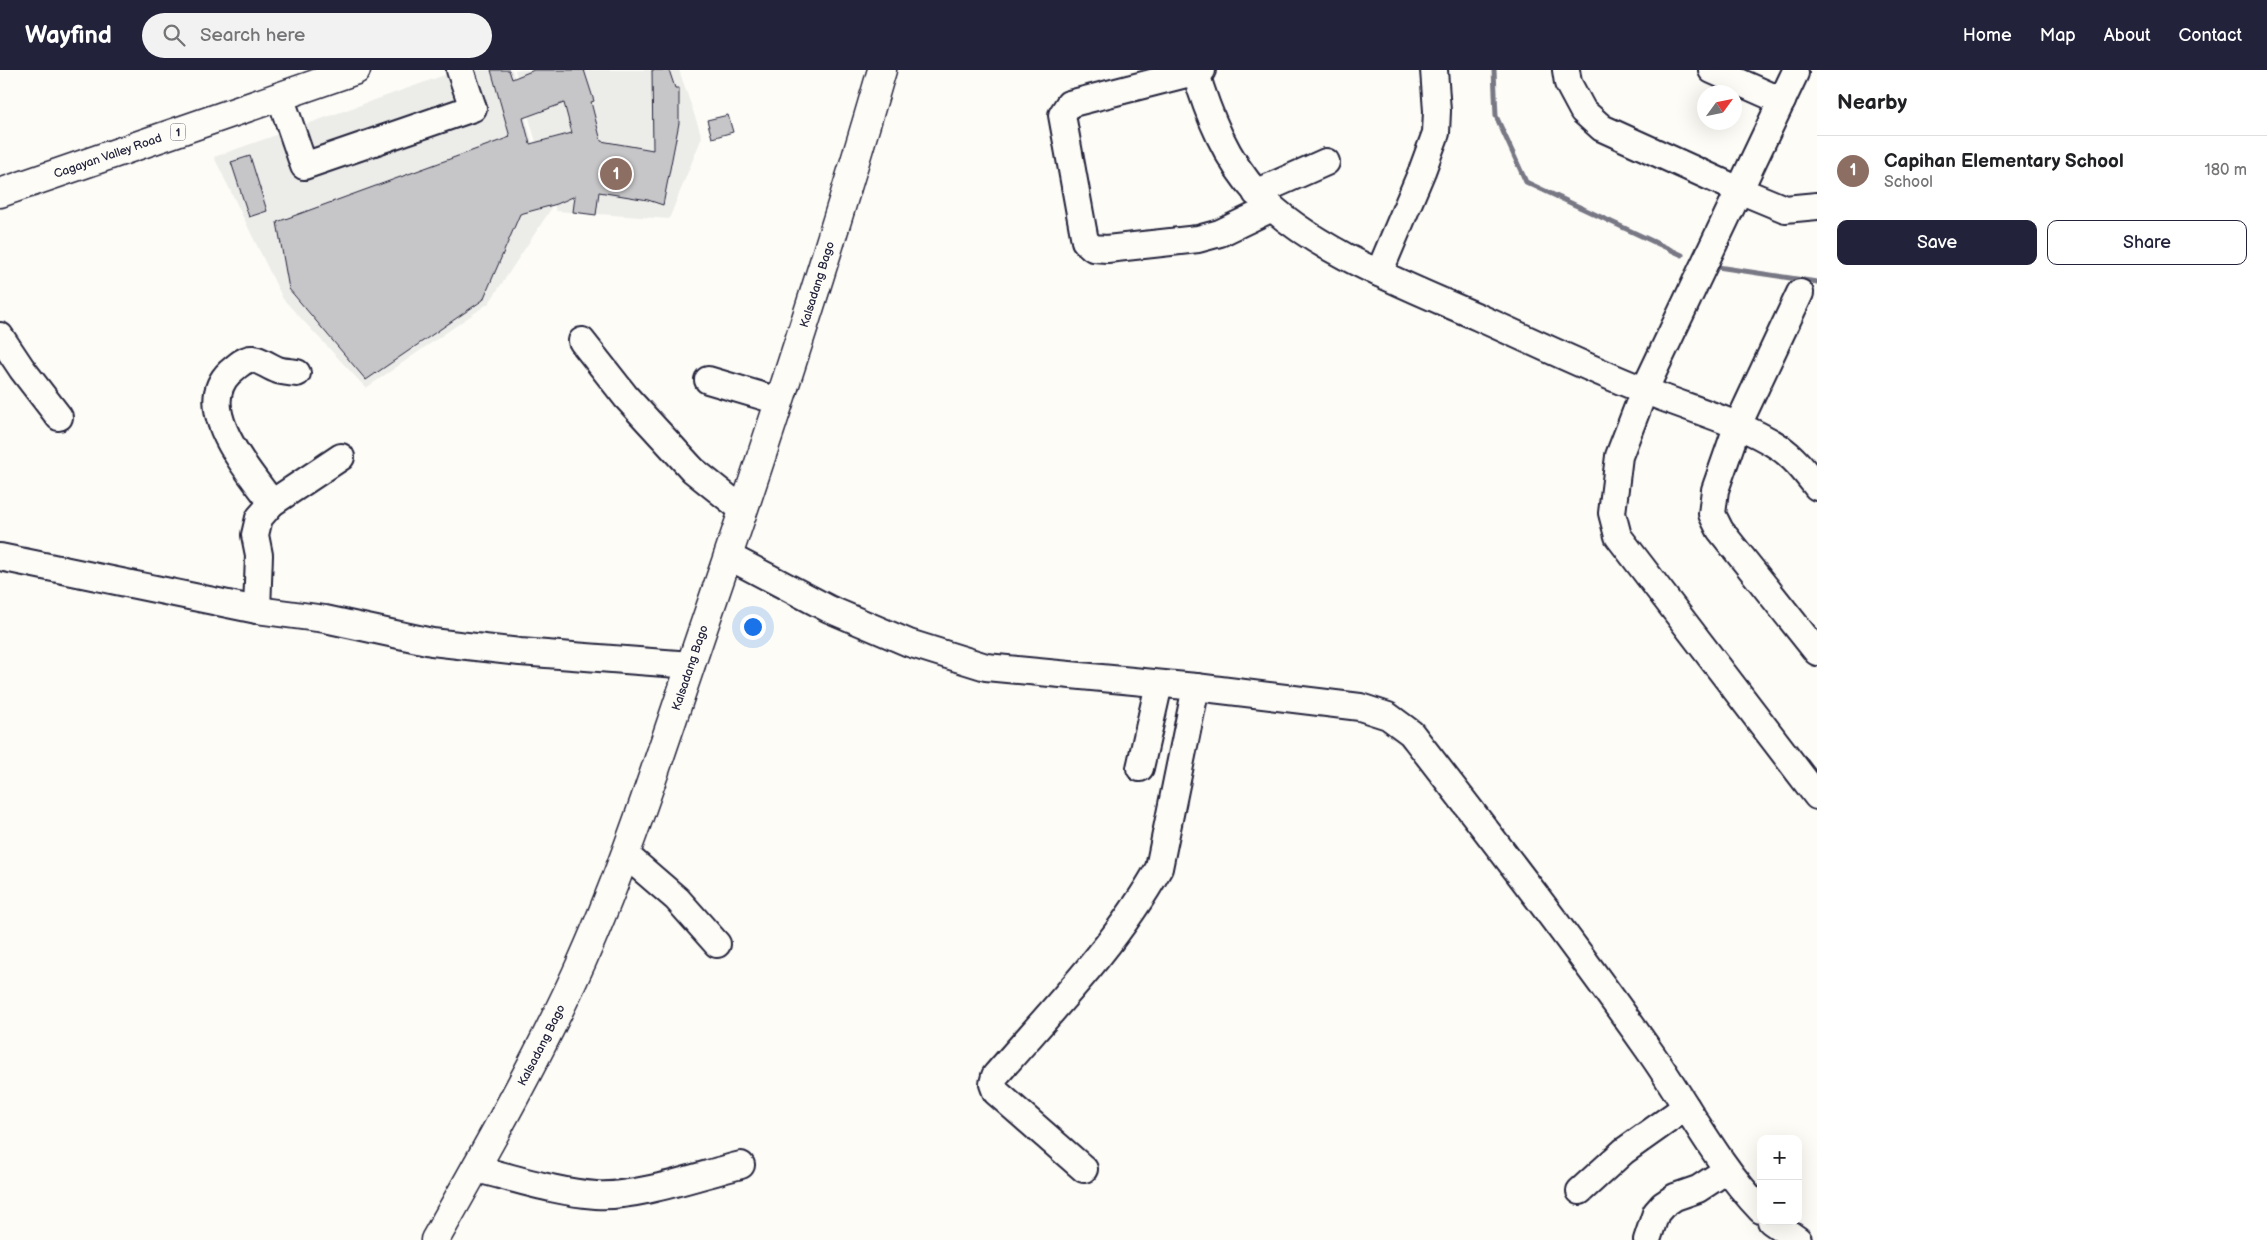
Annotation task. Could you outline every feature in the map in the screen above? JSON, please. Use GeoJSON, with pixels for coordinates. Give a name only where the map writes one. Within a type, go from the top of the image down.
{"type":"FeatureCollection","features":[{"type":"Feature","properties":{"kind":"main road","name":"Cagayan Valley Road"},"geometry":{"type":"LineString","coordinates":[[0,194],[356,70]]}},
{"type":"Feature","properties":{"kind":"main road","name":"Kalsadang Bago"},"geometry":{"type":"LineString","coordinates":[[436,1240],[546,1039],[583,958],[626,855],[728,556],[841,211],[882,70]]}},
{"type":"Feature","properties":{"kind":"street"},"geometry":{"type":"LineString","coordinates":[[280,96],[304,166],[474,108],[460,70]]}},
{"type":"Feature","properties":{"kind":"street"},"geometry":{"type":"LineString","coordinates":[[1379,273],[1436,132],[1437,111],[1434,70]]}},
{"type":"Feature","properties":{"kind":"street"},"geometry":{"type":"LineString","coordinates":[[1566,70],[1568,83],[1583,111],[1602,128],[1785,209],[1817,206]]}},
{"type":"Feature","properties":{"kind":"street"},"geometry":{"type":"LineString","coordinates":[[1712,70],[1782,101]]}},
{"type":"Feature","properties":{"kind":"street"},"geometry":{"type":"LineString","coordinates":[[1326,162],[1264,200],[1220,233],[1198,239],[1107,249],[1093,248],[1085,241],[1062,115],[1069,104],[1197,71],[1214,128],[1264,200],[1307,234],[1379,273],[1644,391],[1737,427],[1779,448],[1817,487]]}},
{"type":"Feature","properties":{"kind":"street"},"geometry":{"type":"LineString","coordinates":[[1795,72],[1644,391],[1619,456],[1612,513],[1618,536],[1817,796]]}},
{"type":"Feature","properties":{"kind":"street"},"geometry":{"type":"LineString","coordinates":[[1800,293],[1737,427],[1715,490],[1712,514],[1720,530],[1817,652]]}},
{"type":"Feature","properties":{"kind":"street"},"geometry":{"type":"LineString","coordinates":[[0,336],[22,369],[59,417]]}},
{"type":"Feature","properties":{"kind":"street"},"geometry":{"type":"LineString","coordinates":[[582,341],[626,397],[693,470],[743,510]]}},
{"type":"Feature","properties":{"kind":"street"},"geometry":{"type":"LineString","coordinates":[[272,503],[230,442],[221,423],[216,404],[220,384],[246,360],[253,359],[278,370],[297,373]]}},
{"type":"Feature","properties":{"kind":"street"},"geometry":{"type":"LineString","coordinates":[[708,380],[779,401]]}},
{"type":"Feature","properties":{"kind":"street"},"geometry":{"type":"LineString","coordinates":[[257,610],[259,555],[255,535],[259,518],[272,503],[341,457]]}},
{"type":"Feature","properties":{"kind":"street"},"geometry":{"type":"LineString","coordinates":[[0,556],[257,610],[325,619],[432,642],[520,652],[691,665]]}},
{"type":"Feature","properties":{"kind":"street"},"geometry":{"type":"LineString","coordinates":[[728,556],[829,609],[909,643],[986,667],[1196,687],[1360,707],[1388,716],[1411,732],[1554,918],[1654,1058],[1741,1190],[1757,1206]]}},
{"type":"Feature","properties":{"kind":"street"},"geometry":{"type":"LineString","coordinates":[[1140,768],[1159,684]]}},
{"type":"Feature","properties":{"kind":"street"},"geometry":{"type":"LineString","coordinates":[[1084,1169],[996,1092],[993,1084],[995,1076],[1100,954],[1146,891],[1159,868],[1196,687]]}},
{"type":"Feature","properties":{"kind":"street"},"geometry":{"type":"LineString","coordinates":[[626,855],[677,899],[717,944]]}},
{"type":"Feature","properties":{"kind":"street"},"geometry":{"type":"LineString","coordinates":[[1580,1191],[1624,1151],[1686,1107]]}},
{"type":"Feature","properties":{"kind":"street"},"geometry":{"type":"LineString","coordinates":[[476,1168],[564,1190],[596,1195],[626,1194],[741,1164]]}},
{"type":"Feature","properties":{"kind":"street"},"geometry":{"type":"LineString","coordinates":[[1647,1240],[1656,1213],[1663,1205],[1675,1197],[1698,1189],[1728,1170]]}},
{"type":"Feature","properties":{"kind":"street"},"geometry":{"type":"LineString","coordinates":[[1777,1225],[1798,1240]]}},
{"type":"Feature","properties":{"kind":"shaded area"},"geometry":{"type":"Polygon","coordinates":[[[459,70],[512,70],[551,209],[489,303],[366,388],[283,299],[214,157],[459,70]]]}},
{"type":"Feature","properties":{"kind":"shaded area"},"geometry":{"type":"Polygon","coordinates":[[[515,70],[679,70],[702,137],[669,219],[556,211],[515,70]]]}},
{"type":"Feature","properties":{"kind":"building"},"geometry":{"type":"Polygon","coordinates":[[[491,70],[509,70],[512,79],[534,70],[584,70],[594,101],[591,102],[601,141],[653,150],[652,70],[669,70],[675,88],[679,88],[679,123],[663,205],[648,200],[599,192],[596,215],[573,212],[575,196],[557,204],[520,214],[483,300],[366,380],[289,289],[277,222],[510,137],[491,70]],[[564,103],[523,118],[530,144],[572,133],[564,103]]]}},
{"type":"Feature","properties":{"kind":"building"},"geometry":{"type":"Polygon","coordinates":[[[728,115],[733,132],[712,138],[707,120],[728,115]]]}},
{"type":"Feature","properties":{"kind":"building"},"geometry":{"type":"Polygon","coordinates":[[[250,156],[267,211],[249,217],[231,162],[250,156]]]}},
{"type":"Feature","properties":{"kind":"waterway"},"geometry":{"type":"LineString","coordinates":[[1494,70],[1496,116],[1526,182],[1682,255]]}},
{"type":"Feature","properties":{"kind":"waterway"},"geometry":{"type":"LineString","coordinates":[[1711,266],[1817,282]]}},
{"type":"Feature","properties":{"kind":"place","name":"Capihan Elementary School"},"geometry":{"type":"Point","coordinates":[616,174]}}]}
